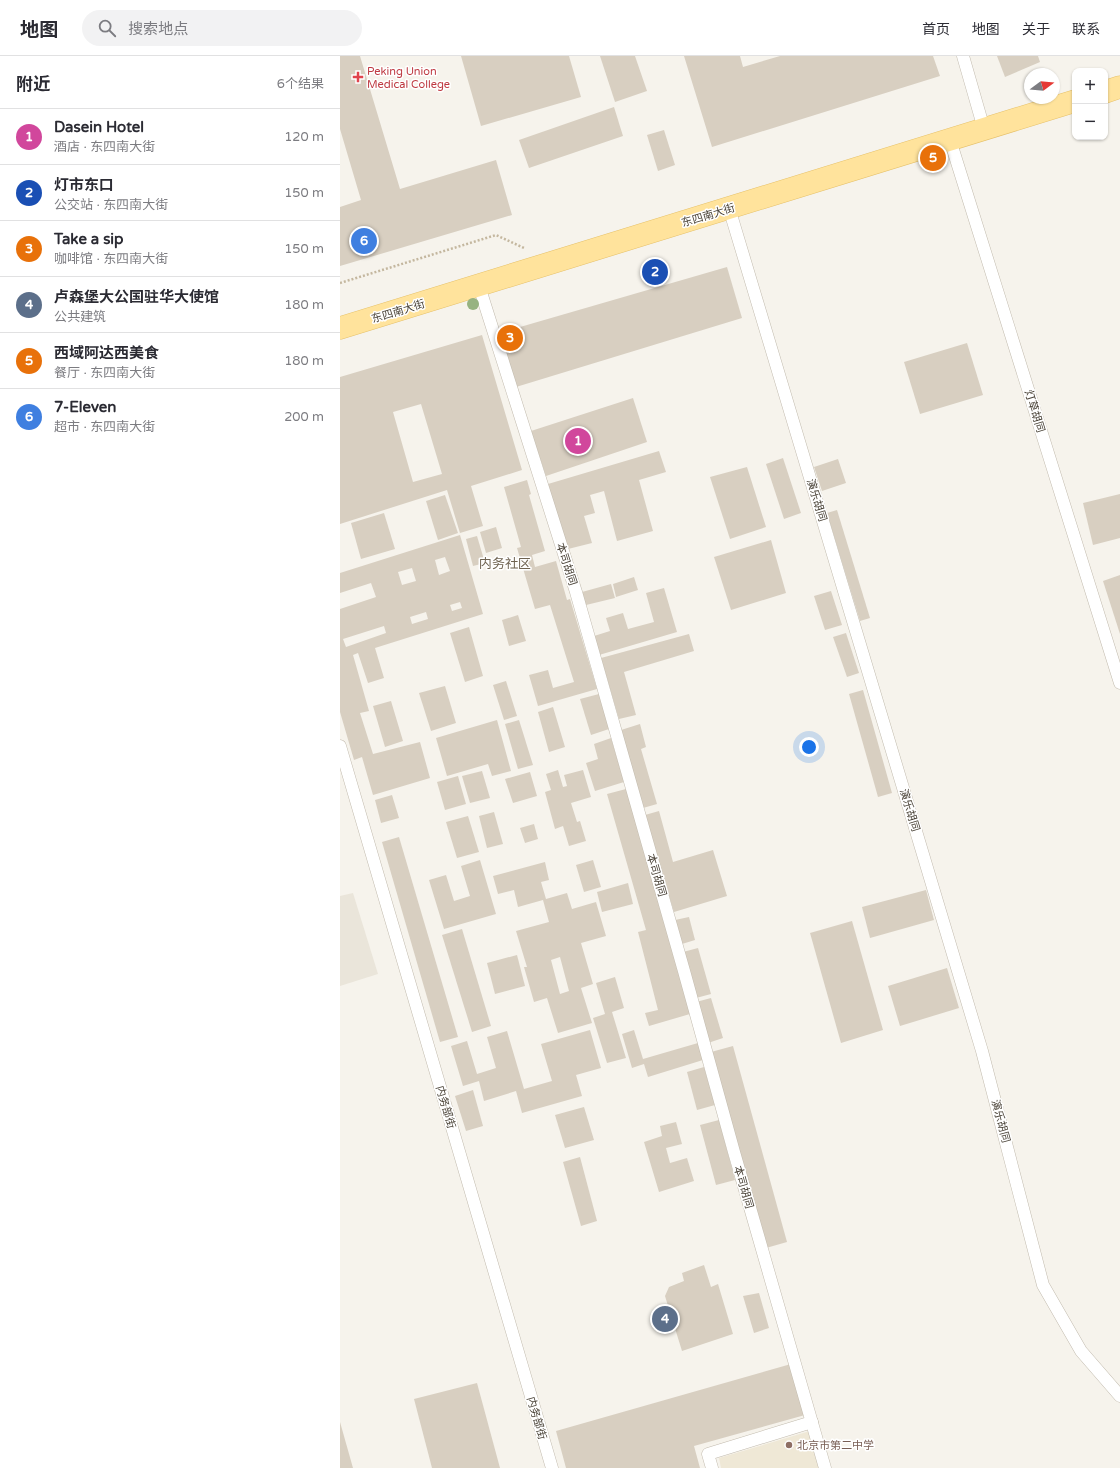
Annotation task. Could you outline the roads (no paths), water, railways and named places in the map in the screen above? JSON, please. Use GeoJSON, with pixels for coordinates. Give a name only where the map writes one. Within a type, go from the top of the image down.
{"type":"FeatureCollection","features":[{"type":"Feature","properties":{"kind":"main road"},"geometry":{"type":"LineString","coordinates":[[1108,91],[1120,87]]}},
{"type":"Feature","properties":{"kind":"main road","name":"东四南大街"},"geometry":{"type":"LineString","coordinates":[[340,328],[1072,102]]}},
{"type":"Feature","properties":{"kind":"lane"},"geometry":{"type":"LineString","coordinates":[[963,56],[984,129]]}},
{"type":"Feature","properties":{"kind":"lane","name":"灯草胡同"},"geometry":{"type":"LineString","coordinates":[[950,140],[1120,683]]}},
{"type":"Feature","properties":{"kind":"lane","name":"演乐胡同"},"geometry":{"type":"LineString","coordinates":[[729,208],[982,1051],[1043,1285],[1081,1351],[1120,1396]]}},
{"type":"Feature","properties":{"kind":"lane","name":"本司胡同"},"geometry":{"type":"LineString","coordinates":[[479,286],[576,592],[736,1160],[825,1468]]}},
{"type":"Feature","properties":{"kind":"lane","name":"内务部街"},"geometry":{"type":"LineString","coordinates":[[340,746],[552,1468]]}},
{"type":"Feature","properties":{"kind":"lane"},"geometry":{"type":"LineString","coordinates":[[712,1468],[708,1454],[812,1422]]}},
{"type":"Feature","properties":{"kind":"place","name":"Peking Union Medical College"},"geometry":{"type":"Point","coordinates":[358,77]}},
{"type":"Feature","properties":{"kind":"place","name":"西域阿达西美食"},"geometry":{"type":"Point","coordinates":[933,158]}},
{"type":"Feature","properties":{"kind":"place","name":"7-Eleven"},"geometry":{"type":"Point","coordinates":[364,241]}},
{"type":"Feature","properties":{"kind":"place","name":"灯市东口"},"geometry":{"type":"Point","coordinates":[655,272]}},
{"type":"Feature","properties":{"kind":"place","name":"Take a sip"},"geometry":{"type":"Point","coordinates":[510,338]}},
{"type":"Feature","properties":{"kind":"place","name":"Dasein Hotel"},"geometry":{"type":"Point","coordinates":[578,441]}},
{"type":"Feature","properties":{"kind":"place","name":"卢森堡大公国驻华大使馆"},"geometry":{"type":"Point","coordinates":[665,1319]}},
{"type":"Feature","properties":{"kind":"place","name":"北京市第二中学"},"geometry":{"type":"Point","coordinates":[789,1445]}},
{"type":"Feature","properties":{"kind":"district","name":"内务社区"},"geometry":{"type":"Point","coordinates":[505,563]}}]}
